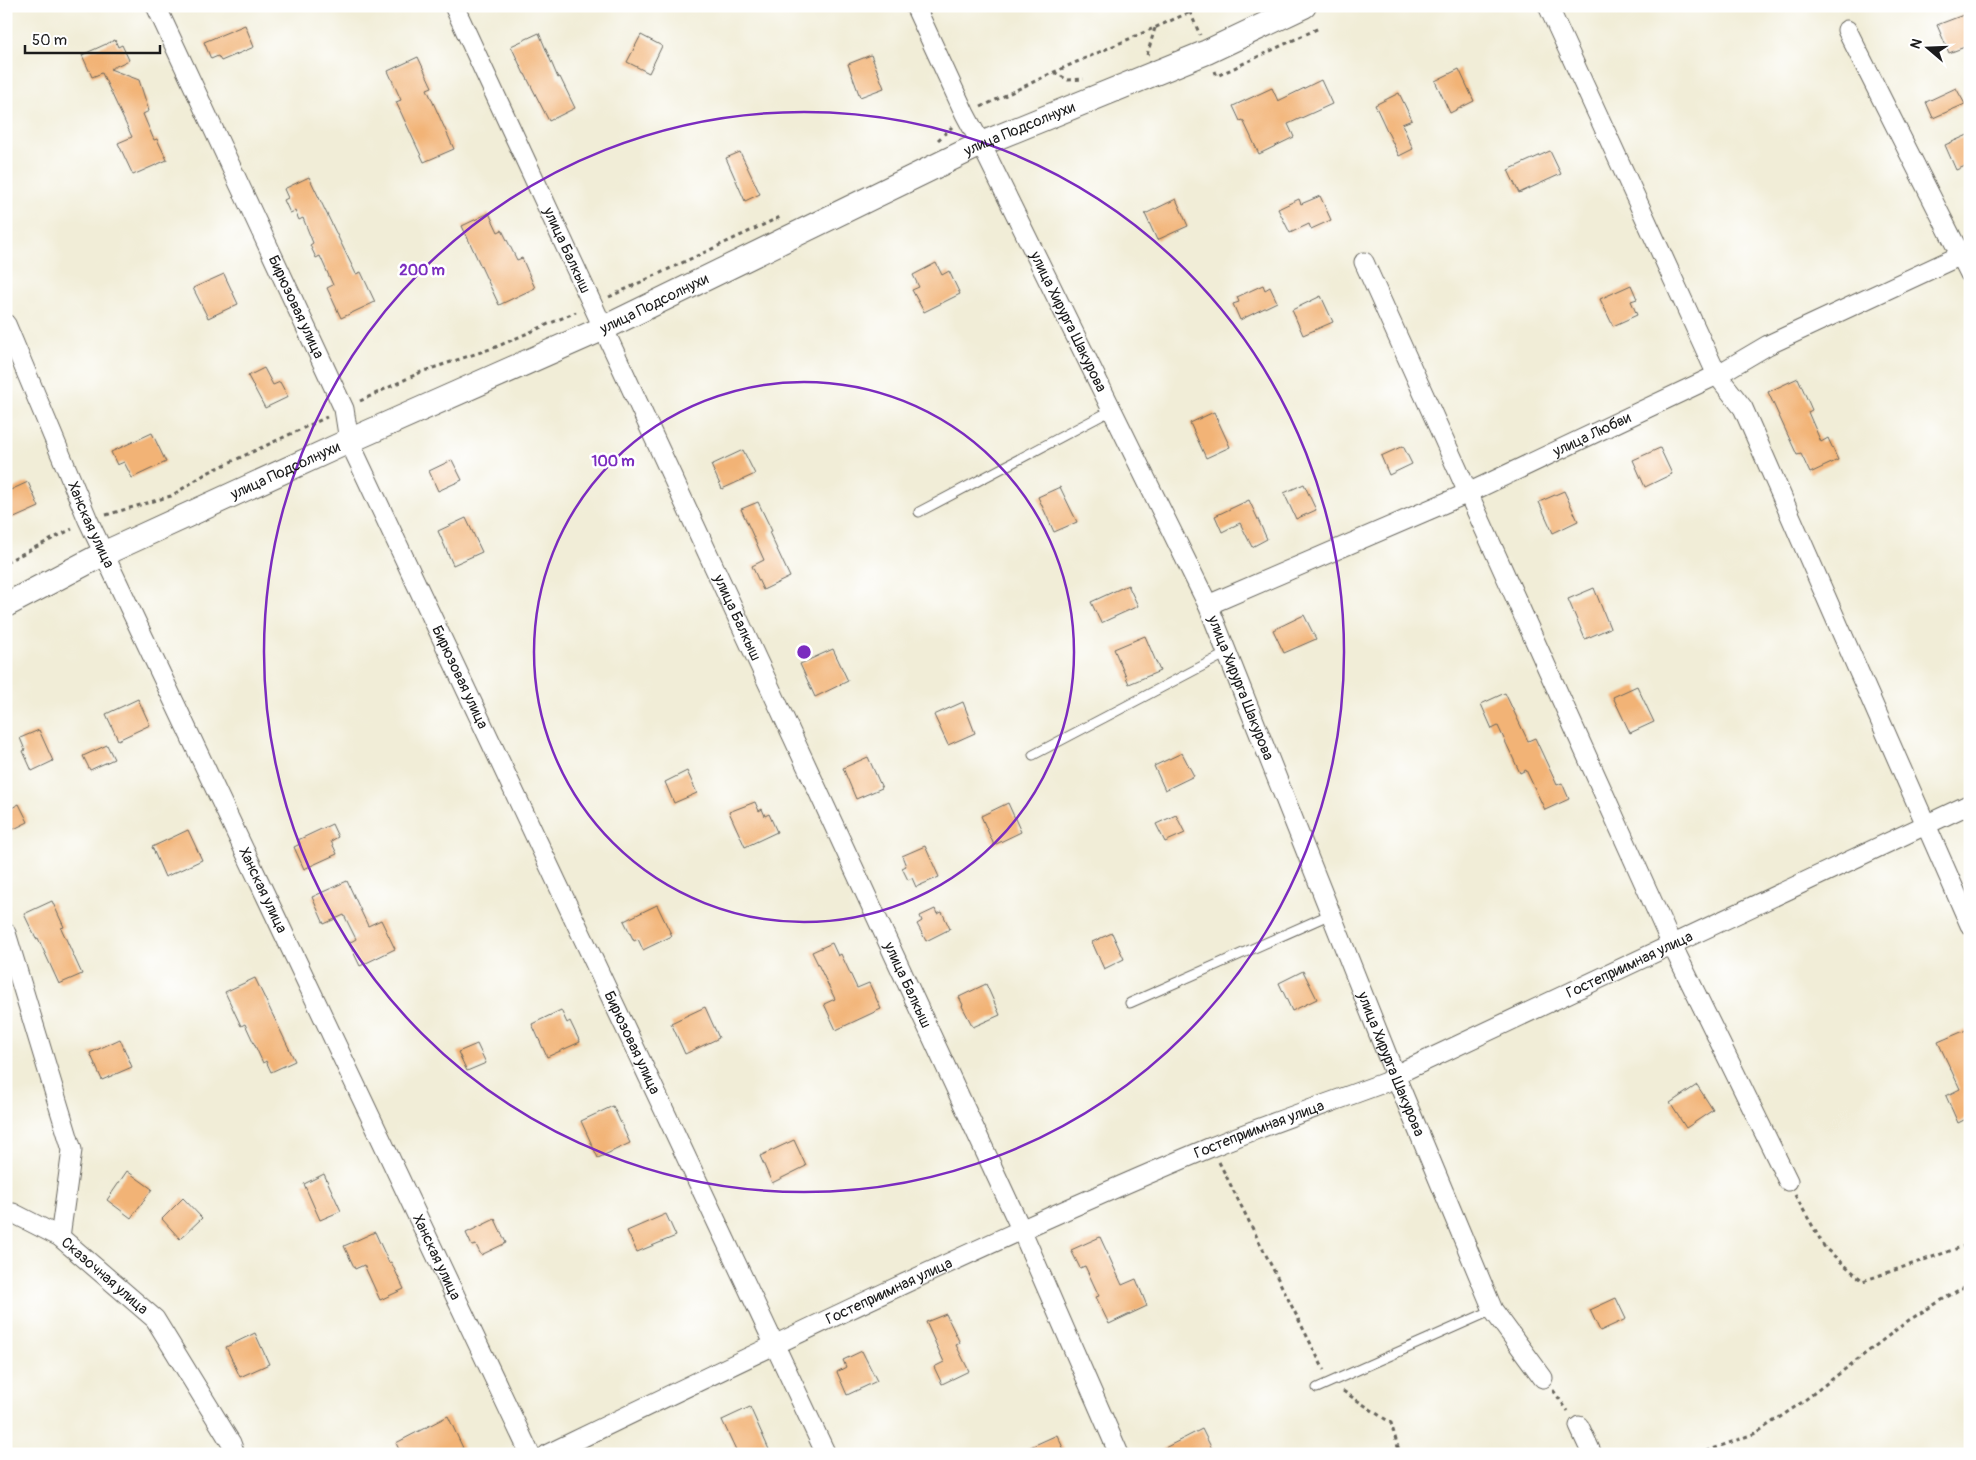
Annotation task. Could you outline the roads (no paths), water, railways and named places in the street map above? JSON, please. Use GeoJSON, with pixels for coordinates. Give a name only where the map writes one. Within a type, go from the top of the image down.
{"type":"FeatureCollection","features":[{"type":"Feature","properties":{"kind":"street","name":"Бирюзовая улица"},"geometry":{"type":"LineString","coordinates":[[156,6],[344,409],[349,441],[826,1454]]}},
{"type":"Feature","properties":{"kind":"street","name":"улица Балкыш"},"geometry":{"type":"LineString","coordinates":[[454,6],[1021,1229],[1119,1454]]}},
{"type":"Feature","properties":{"kind":"street","name":"улица Хирурга Шакурова"},"geometry":{"type":"LineString","coordinates":[[915,6],[965,114],[1208,605],[1395,1075],[1493,1310],[1543,1378]]}},
{"type":"Feature","properties":{"kind":"street","name":"улица Подсолнухи"},"geometry":{"type":"LineString","coordinates":[[6,605],[105,552],[604,328],[981,144],[1207,52],[1304,6]]}},
{"type":"Feature","properties":{"kind":"street"},"geometry":{"type":"LineString","coordinates":[[1548,6],[1717,375],[1743,408],[1970,925]]}},
{"type":"Feature","properties":{"kind":"street"},"geometry":{"type":"LineString","coordinates":[[1847,30],[1965,253],[1970,274]]}},
{"type":"Feature","properties":{"kind":"street","name":"улица Любви"},"geometry":{"type":"LineString","coordinates":[[1208,605],[1468,493],[1717,375],[1768,345],[1965,253]]}},
{"type":"Feature","properties":{"kind":"street"},"geometry":{"type":"LineString","coordinates":[[1364,262],[1672,945],[1788,1181]]}},
{"type":"Feature","properties":{"kind":"street","name":"Ханская улица"},"geometry":{"type":"LineString","coordinates":[[6,324],[88,520],[105,552],[530,1454]]}},
{"type":"Feature","properties":{"kind":"street","name":"Гостеприимная улица"},"geometry":{"type":"LineString","coordinates":[[548,1454],[775,1344],[1021,1229],[1211,1148],[1386,1082],[1395,1075],[1970,804]]}},
{"type":"Feature","properties":{"kind":"street","name":"Сказочная улица"},"geometry":{"type":"LineString","coordinates":[[6,933],[72,1150],[60,1237],[155,1319],[232,1443],[236,1454]]}},
{"type":"Feature","properties":{"kind":"street"},"geometry":{"type":"LineString","coordinates":[[6,1214],[13,1213],[60,1237]]}},
{"type":"Feature","properties":{"kind":"street"},"geometry":{"type":"LineString","coordinates":[[1579,1426],[1592,1454]]}},
{"type":"Feature","properties":{"kind":"lane"},"geometry":{"type":"LineString","coordinates":[[919,512],[1112,410]]}},
{"type":"Feature","properties":{"kind":"lane"},"geometry":{"type":"LineString","coordinates":[[1033,755],[1227,653]]}},
{"type":"Feature","properties":{"kind":"lane"},"geometry":{"type":"LineString","coordinates":[[1130,1003],[1331,914]]}},
{"type":"Feature","properties":{"kind":"lane"},"geometry":{"type":"LineString","coordinates":[[1318,1388],[1493,1310]]}}]}
